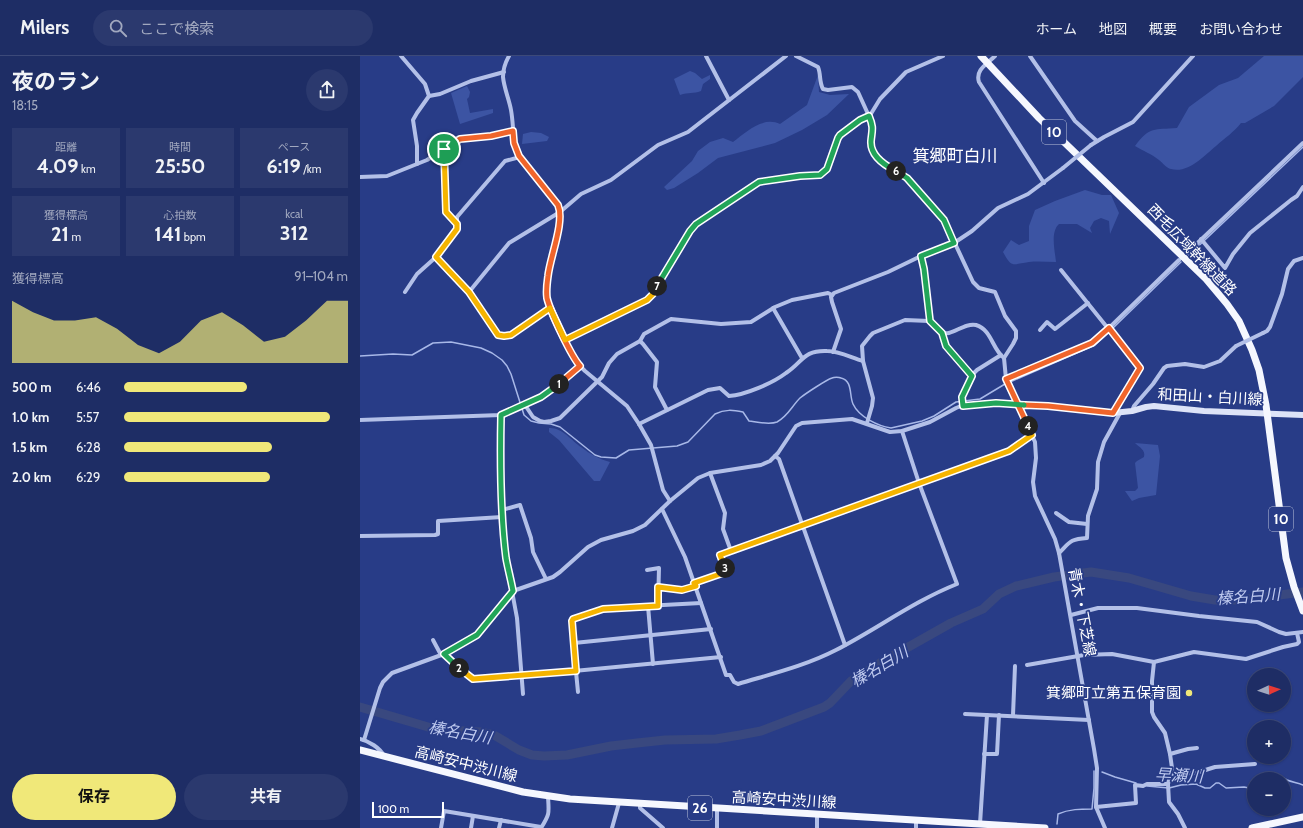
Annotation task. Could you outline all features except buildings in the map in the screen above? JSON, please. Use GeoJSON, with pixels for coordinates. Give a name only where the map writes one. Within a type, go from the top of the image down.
{"type":"FeatureCollection","features":[{"type":"Feature","properties":{"kind":"main road","name":"西毛広域幹線道路"},"geometry":{"type":"LineString","coordinates":[[981,56],[1039,118],[1180,253],[1218,292],[1239,321],[1252,350],[1261,377],[1289,570],[1303,611]]}},
{"type":"Feature","properties":{"kind":"main road","name":"高崎安中渋川線"},"geometry":{"type":"LineString","coordinates":[[360,750],[482,782],[548,797],[619,803],[817,815],[916,824],[980,824],[1045,828]]}},
{"type":"Feature","properties":{"kind":"main road"},"geometry":{"type":"LineString","coordinates":[[1252,828],[1303,817]]}},
{"type":"Feature","properties":{"kind":"street"},"geometry":{"type":"LineString","coordinates":[[401,56],[425,84],[428,96]]}},
{"type":"Feature","properties":{"kind":"street"},"geometry":{"type":"LineString","coordinates":[[509,56],[506,61],[504,72],[504,84],[511,112],[516,151],[551,195],[558,205],[560,212],[560,222],[548,276],[547,292],[550,308],[576,362],[627,406],[639,424],[651,445],[663,490],[670,501]]}},
{"type":"Feature","properties":{"kind":"street"},"geometry":{"type":"LineString","coordinates":[[706,56],[729,100]]}},
{"type":"Feature","properties":{"kind":"street"},"geometry":{"type":"LineString","coordinates":[[469,292],[509,243],[560,212],[581,194],[611,180],[658,145],[688,132],[786,56]]}},
{"type":"Feature","properties":{"kind":"street"},"geometry":{"type":"LineString","coordinates":[[796,56],[818,68],[821,74],[821,86],[823,89],[828,90],[847,87],[855,89],[860,95],[873,125],[871,142],[875,154],[886,166],[904,175],[946,223],[973,282],[979,288],[996,292],[1005,316],[1016,331],[1016,338],[1013,344],[1002,356],[977,370],[972,376],[962,398],[963,405]]}},
{"type":"Feature","properties":{"kind":"street"},"geometry":{"type":"LineString","coordinates":[[565,340],[650,297],[690,231],[696,224],[759,182],[800,176],[817,176],[824,173],[827,169],[840,135],[860,120],[869,116],[880,100],[903,74],[943,56]]}},
{"type":"Feature","properties":{"kind":"street"},"geometry":{"type":"LineString","coordinates":[[995,56],[979,70],[977,77],[1044,183]]}},
{"type":"Feature","properties":{"kind":"street"},"geometry":{"type":"LineString","coordinates":[[1030,56],[1070,115],[1097,141]]}},
{"type":"Feature","properties":{"kind":"street"},"geometry":{"type":"LineString","coordinates":[[525,405],[530,414],[536,419],[544,422],[560,418],[602,378],[612,358],[624,349],[640,341],[644,334],[671,319],[721,324],[751,322],[773,308],[796,299],[828,294],[832,295],[954,243],[972,231],[998,208],[1028,194],[1044,183],[1091,145],[1133,122],[1193,56]]}},
{"type":"Feature","properties":{"kind":"street"},"geometry":{"type":"LineString","coordinates":[[417,164],[417,146],[413,120],[428,96],[440,94],[470,81],[504,72]]}},
{"type":"Feature","properties":{"kind":"street"},"geometry":{"type":"LineString","coordinates":[[360,177],[387,176],[427,160],[460,139],[491,136],[513,131]]}},
{"type":"Feature","properties":{"kind":"street"},"geometry":{"type":"LineString","coordinates":[[1187,253],[1303,144]]}},
{"type":"Feature","properties":{"kind":"street"},"geometry":{"type":"LineString","coordinates":[[444,149],[446,212],[457,224]]}},
{"type":"Feature","properties":{"kind":"street"},"geometry":{"type":"LineString","coordinates":[[405,292],[417,274],[436,257],[457,231],[457,218],[503,163],[520,157]]}},
{"type":"Feature","properties":{"kind":"street"},"geometry":{"type":"LineString","coordinates":[[1201,240],[1225,268],[1233,254],[1250,233],[1297,196],[1303,187]]}},
{"type":"Feature","properties":{"kind":"street"},"geometry":{"type":"LineString","coordinates":[[921,256],[930,321],[942,333],[946,346],[972,376]]}},
{"type":"Feature","properties":{"kind":"street"},"geometry":{"type":"LineString","coordinates":[[436,257],[469,292],[498,335],[511,335],[550,308]]}},
{"type":"Feature","properties":{"kind":"street"},"geometry":{"type":"LineString","coordinates":[[1132,411],[1134,406],[1166,366],[1185,364],[1204,367],[1220,361],[1236,346],[1268,330],[1282,294],[1288,268],[1294,261],[1303,258]]}},
{"type":"Feature","properties":{"kind":"street"},"geometry":{"type":"LineString","coordinates":[[1006,379],[1092,343],[1179,260]]}},
{"type":"Feature","properties":{"kind":"street"},"geometry":{"type":"LineString","coordinates":[[1061,270],[1140,368],[1113,413]]}},
{"type":"Feature","properties":{"kind":"street"},"geometry":{"type":"LineString","coordinates":[[832,295],[832,302],[841,328],[833,352]]}},
{"type":"Feature","properties":{"kind":"street"},"geometry":{"type":"LineString","coordinates":[[1040,330],[1047,322],[1055,330],[1088,303]]}},
{"type":"Feature","properties":{"kind":"street"},"geometry":{"type":"LineString","coordinates":[[773,308],[802,358]]}},
{"type":"Feature","properties":{"kind":"street"},"geometry":{"type":"LineString","coordinates":[[867,422],[870,416],[873,398],[863,361],[863,344],[873,333],[905,320],[930,321]]}},
{"type":"Feature","properties":{"kind":"street"},"geometry":{"type":"LineString","coordinates":[[942,333],[950,333],[968,325],[976,326],[986,330],[998,353],[1002,356]]}},
{"type":"Feature","properties":{"kind":"street"},"geometry":{"type":"LineString","coordinates":[[640,341],[657,362],[655,387],[667,410]]}},
{"type":"Feature","properties":{"kind":"street"},"geometry":{"type":"LineString","coordinates":[[639,424],[702,392],[715,388],[720,388],[729,396],[740,395],[782,376],[802,358],[810,353],[828,351],[863,361]]}},
{"type":"Feature","properties":{"kind":"street","name":"青木・下芝線"},"geometry":{"type":"LineString","coordinates":[[1002,356],[1006,379],[1032,435],[1036,451],[1033,482],[1035,496],[1055,539],[1059,553],[1097,768],[1096,807],[1105,828]]}},
{"type":"Feature","properties":{"kind":"street"},"geometry":{"type":"LineString","coordinates":[[360,420],[501,415],[520,408],[547,393],[580,366]]}},
{"type":"Feature","properties":{"kind":"street","name":"和田山・白川線"},"geometry":{"type":"LineString","coordinates":[[513,591],[546,579],[560,572],[588,547],[601,540],[633,532],[645,525],[670,501],[698,478],[710,473],[761,465],[770,461],[796,426],[802,423],[852,419],[867,422],[890,432],[902,431],[930,422],[963,405],[996,403],[1048,406],[1113,413],[1132,411],[1154,406],[1204,411],[1303,415]]}},
{"type":"Feature","properties":{"kind":"street"},"geometry":{"type":"LineString","coordinates":[[1059,553],[1071,540],[1086,538],[1088,516],[1097,489],[1098,462],[1104,442],[1120,413]]}},
{"type":"Feature","properties":{"kind":"street"},"geometry":{"type":"LineString","coordinates":[[501,415],[500,457],[502,517],[506,559],[517,618],[523,694]]}},
{"type":"Feature","properties":{"kind":"street"},"geometry":{"type":"LineString","coordinates":[[662,509],[685,557],[726,675],[730,675],[734,682],[738,684],[785,670],[812,661],[845,645],[937,592],[957,584],[919,483],[902,431]]}},
{"type":"Feature","properties":{"kind":"street"},"geometry":{"type":"LineString","coordinates":[[658,587],[682,590],[726,572],[720,555],[1009,451],[1032,435]]}},
{"type":"Feature","properties":{"kind":"street"},"geometry":{"type":"LineString","coordinates":[[775,456],[779,459],[845,645]]}},
{"type":"Feature","properties":{"kind":"street"},"geometry":{"type":"LineString","coordinates":[[710,473],[725,513],[723,529],[731,552]]}},
{"type":"Feature","properties":{"kind":"street"},"geometry":{"type":"LineString","coordinates":[[502,510],[520,505],[531,538],[533,552],[546,579]]}},
{"type":"Feature","properties":{"kind":"street"},"geometry":{"type":"LineString","coordinates":[[1056,513],[1069,522],[1087,524]]}},
{"type":"Feature","properties":{"kind":"street"},"geometry":{"type":"LineString","coordinates":[[360,536],[435,535],[438,534],[438,521],[502,517]]}},
{"type":"Feature","properties":{"kind":"street"},"geometry":{"type":"LineString","coordinates":[[647,570],[659,568],[658,606]]}},
{"type":"Feature","properties":{"kind":"street"},"geometry":{"type":"LineString","coordinates":[[384,756],[381,751],[362,740],[366,735],[383,682],[392,673],[442,655],[477,635],[513,591]]}},
{"type":"Feature","properties":{"kind":"street"},"geometry":{"type":"LineString","coordinates":[[578,692],[573,619],[603,609],[701,603]]}},
{"type":"Feature","properties":{"kind":"street"},"geometry":{"type":"LineString","coordinates":[[648,606],[653,664]]}},
{"type":"Feature","properties":{"kind":"street"},"geometry":{"type":"LineString","coordinates":[[1071,615],[1098,608],[1137,608],[1257,622],[1286,634],[1303,632]]}},
{"type":"Feature","properties":{"kind":"street"},"geometry":{"type":"LineString","coordinates":[[574,643],[711,629]]}},
{"type":"Feature","properties":{"kind":"street"},"geometry":{"type":"LineString","coordinates":[[1027,665],[1078,656],[1112,654],[1136,660],[1154,662],[1194,652],[1246,659],[1297,644],[1299,642],[1297,633]]}},
{"type":"Feature","properties":{"kind":"street"},"geometry":{"type":"LineString","coordinates":[[433,640],[442,655],[473,679],[522,676],[720,657]]}},
{"type":"Feature","properties":{"kind":"street"},"geometry":{"type":"LineString","coordinates":[[1154,662],[1152,680],[1152,712],[1164,732],[1170,754],[1172,768],[1168,787],[1169,802],[1178,814],[1185,828]]}},
{"type":"Feature","properties":{"kind":"street"},"geometry":{"type":"LineString","coordinates":[[1013,715],[1016,666]]}},
{"type":"Feature","properties":{"kind":"street"},"geometry":{"type":"LineString","coordinates":[[965,714],[1013,715],[1089,720]]}},
{"type":"Feature","properties":{"kind":"street"},"geometry":{"type":"LineString","coordinates":[[980,824],[986,715]]}},
{"type":"Feature","properties":{"kind":"street"},"geometry":{"type":"LineString","coordinates":[[984,754],[997,754],[999,715]]}},
{"type":"Feature","properties":{"kind":"street"},"geometry":{"type":"LineString","coordinates":[[1170,754],[1197,748]]}},
{"type":"Feature","properties":{"kind":"street"},"geometry":{"type":"LineString","coordinates":[[1170,774],[1196,773],[1215,767],[1255,764]]}},
{"type":"Feature","properties":{"kind":"street"},"geometry":{"type":"LineString","coordinates":[[1096,807],[1136,803],[1135,785],[1168,787]]}},
{"type":"Feature","properties":{"kind":"street"},"geometry":{"type":"LineString","coordinates":[[442,828],[444,811],[541,827],[548,818],[548,797]]}},
{"type":"Feature","properties":{"kind":"street"},"geometry":{"type":"LineString","coordinates":[[612,828],[619,803]]}},
{"type":"Feature","properties":{"kind":"street"},"geometry":{"type":"LineString","coordinates":[[640,804],[640,808],[663,828]]}},
{"type":"Feature","properties":{"kind":"street"},"geometry":{"type":"LineString","coordinates":[[717,809],[717,828]]}},
{"type":"Feature","properties":{"kind":"street"},"geometry":{"type":"LineString","coordinates":[[817,815],[817,828]]}},
{"type":"Feature","properties":{"kind":"street"},"geometry":{"type":"LineString","coordinates":[[471,828],[473,816]]}},
{"type":"Feature","properties":{"kind":"street"},"geometry":{"type":"LineString","coordinates":[[499,828],[500,820]]}},
{"type":"Feature","properties":{"kind":"street"},"geometry":{"type":"LineString","coordinates":[[655,828],[659,824]]}},
{"type":"Feature","properties":{"kind":"shaded area"},"geometry":{"type":"Polygon","coordinates":[[[1264,56],[1303,56],[1303,77],[1274,106],[1245,123],[1241,123],[1196,163],[1184,169],[1171,169],[1166,167],[1153,156],[1135,146],[1145,135],[1153,130],[1177,128],[1189,107],[1219,85],[1238,78],[1264,56]]]}},
{"type":"Feature","properties":{"kind":"shaded area"},"geometry":{"type":"Polygon","coordinates":[[[690,71],[702,79],[710,75],[710,79],[703,84],[701,91],[680,95],[674,79],[690,71]]]}},
{"type":"Feature","properties":{"kind":"shaded area"},"geometry":{"type":"Polygon","coordinates":[[[818,75],[819,92],[830,95],[849,94],[827,115],[802,130],[775,143],[718,158],[674,188],[667,190],[664,187],[692,161],[698,151],[710,142],[723,138],[733,142],[755,126],[767,122],[780,124],[807,105],[818,75]]]}},
{"type":"Feature","properties":{"kind":"shaded area"},"geometry":{"type":"Polygon","coordinates":[[[467,86],[470,92],[467,99],[470,113],[493,109],[493,113],[460,124],[451,93],[467,86]]]}},
{"type":"Feature","properties":{"kind":"shaded area"},"geometry":{"type":"Polygon","coordinates":[[[531,132],[541,133],[549,137],[547,141],[522,144],[523,134],[531,132]]]}},
{"type":"Feature","properties":{"kind":"shaded area"},"geometry":{"type":"Polygon","coordinates":[[[1085,190],[1102,195],[1111,195],[1119,213],[1110,234],[1109,221],[1101,218],[1094,221],[1090,228],[1092,233],[1077,224],[1059,224],[1056,227],[1054,237],[1056,262],[1013,264],[1009,261],[1003,252],[1011,240],[1019,245],[1029,241],[1029,226],[1035,210],[1085,190]]]}},
{"type":"Feature","properties":{"kind":"shaded area"},"geometry":{"type":"Polygon","coordinates":[[[549,428],[554,428],[562,432],[588,452],[598,458],[610,462],[600,481],[594,481],[559,440],[549,432],[549,428]]]}},
{"type":"Feature","properties":{"kind":"shaded area"},"geometry":{"type":"Polygon","coordinates":[[[1135,443],[1158,445],[1160,456],[1156,495],[1139,498],[1132,501],[1125,491],[1135,491],[1138,488],[1135,463],[1144,457],[1144,452],[1135,443]]]}},
{"type":"Feature","properties":{"kind":"waterway"},"geometry":{"type":"LineString","coordinates":[[1189,255],[1303,147]]}},
{"type":"Feature","properties":{"kind":"waterway"},"geometry":{"type":"LineString","coordinates":[[1113,328],[1181,262]]}},
{"type":"Feature","properties":{"kind":"waterway"},"geometry":{"type":"LineString","coordinates":[[1010,382],[1095,345],[1108,333]]}},
{"type":"Feature","properties":{"kind":"waterway"},"geometry":{"type":"LineString","coordinates":[[360,356],[393,354],[412,355],[433,343],[451,342],[481,348],[492,353],[502,360],[507,366],[524,415],[531,421],[560,427],[595,455],[616,458],[629,450],[677,446],[688,442],[715,414],[722,411],[732,410],[743,412],[749,421],[767,423],[777,422],[787,414],[800,398],[834,377],[840,378],[847,382],[853,404],[864,417],[875,423],[891,428],[922,421],[934,416],[956,402],[980,399],[1005,384]]}},
{"type":"Feature","properties":{"kind":"waterway","name":"榛名白川"},"geometry":{"type":"LineString","coordinates":[[360,707],[435,729],[480,732],[494,735],[519,750],[532,755],[567,755],[611,746],[665,740],[716,739],[761,731],[824,707],[830,703],[851,681],[951,623],[983,609],[999,594],[1016,586],[1054,577],[1091,572],[1129,578],[1191,596],[1215,600],[1240,600],[1303,592]]}},
{"type":"Feature","properties":{"kind":"waterway","name":"早瀬川"},"geometry":{"type":"LineString","coordinates":[[1057,824],[1058,814],[1062,812],[1079,809],[1092,809],[1094,771]]}},
{"type":"Feature","properties":{"kind":"waterway","name":"早瀬川"},"geometry":{"type":"LineString","coordinates":[[1102,772],[1136,783]]}},
{"type":"Feature","properties":{"kind":"waterway","name":"早瀬川"},"geometry":{"type":"LineString","coordinates":[[1291,781],[1303,785]]}},
{"type":"Feature","properties":{"kind":"waterway","name":"早瀬川"},"geometry":{"type":"LineString","coordinates":[[1147,786],[1169,788],[1181,785],[1196,784],[1205,788],[1210,788],[1216,783],[1219,783],[1226,788],[1247,788]]}},
{"type":"Feature","properties":{"kind":"place","name":"箕郷町立第五保育園"},"geometry":{"type":"Point","coordinates":[1189,693]}},
{"type":"Feature","properties":{"kind":"district","name":"箕郷町白川"},"geometry":{"type":"Point","coordinates":[955,156]}},
{"type":"Feature","properties":{"kind":"route"},"geometry":{"type":"LineString","coordinates":[[444,149],[446,212],[457,224],[457,231],[436,257],[469,292],[498,335],[501,336],[511,335],[550,308],[565,340],[647,300],[653,294],[690,231],[696,224],[759,182],[800,176],[817,176],[824,173],[827,169],[840,135],[860,120],[869,116],[873,125],[871,142],[875,154],[886,166],[904,175],[927,200],[946,223],[954,243],[921,256],[930,321],[942,333],[946,346],[972,376],[962,397],[963,406],[966,404],[996,403],[1018,405],[1048,406],[1113,413],[1140,368],[1109,328],[1092,343],[1006,379],[1018,405],[1029,427],[1032,435],[1009,451],[720,555],[726,572],[694,583],[696,586],[682,590],[658,587],[658,606],[607,608],[573,619],[576,671],[478,680],[473,679],[444,654],[477,635],[513,591],[506,559],[501,497],[501,415],[520,408],[541,397],[580,366],[572,356],[550,308],[547,292],[548,276],[560,222],[560,212],[558,205],[551,195],[516,151],[513,131],[491,136],[460,139],[444,149]]}}]}
